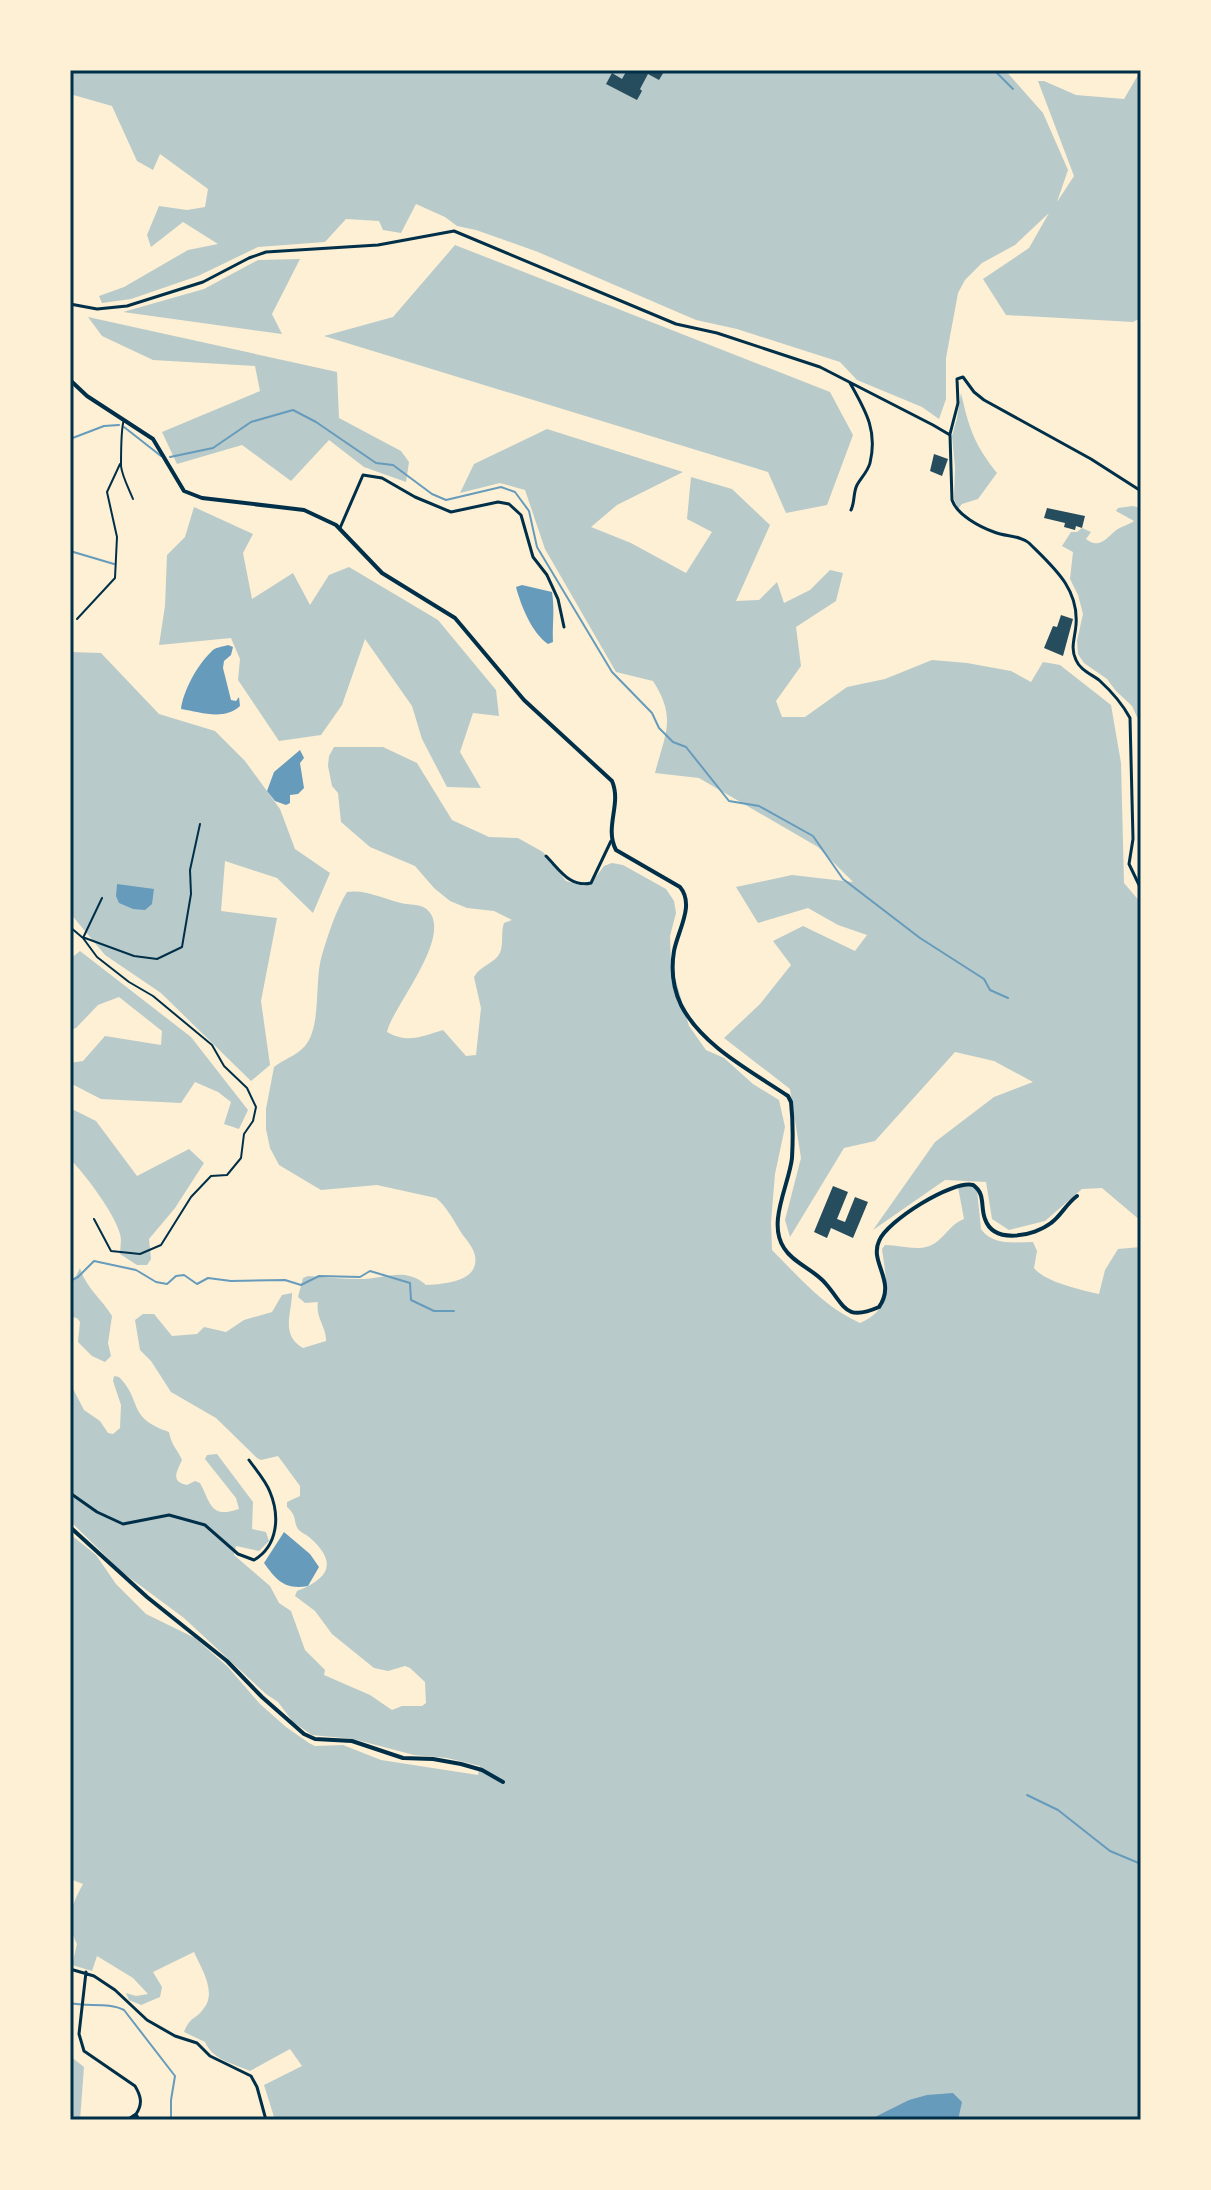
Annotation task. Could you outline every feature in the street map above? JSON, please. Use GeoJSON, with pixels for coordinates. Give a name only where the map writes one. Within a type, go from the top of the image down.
{"type":"FeatureCollection","features":[{"type":"Feature","properties":{"kind":"street"},"geometry":{"type":"LineString","coordinates":[[70,304],[97,309],[127,306],[203,282],[266,252],[378,245],[454,231],[676,324],[717,333],[820,367],[950,435]]}},
{"type":"Feature","properties":{"kind":"street"},"geometry":{"type":"LineString","coordinates":[[1141,491],[1091,459],[984,400],[963,377],[957,379],[958,403],[950,435],[955,509],[994,532],[1025,539],[1066,581],[1076,612],[1072,649],[1075,658],[1121,703],[1130,718],[1133,839],[1129,864],[1141,889]]}},
{"type":"Feature","properties":{"kind":"street"},"geometry":{"type":"LineString","coordinates":[[70,380],[87,396],[153,439],[184,491],[202,498],[304,510],[322,516],[340,528],[382,573],[455,618],[524,700],[612,781],[616,799],[611,841],[591,883],[581,886],[573,883],[546,856]]}},
{"type":"Feature","properties":{"kind":"street"},"geometry":{"type":"LineString","coordinates":[[850,383],[867,411],[872,433],[870,461],[856,487],[856,500],[851,510]]}},
{"type":"Feature","properties":{"kind":"street"},"geometry":{"type":"LineString","coordinates":[[340,528],[363,475],[382,478],[415,497],[451,512],[498,502],[509,504],[521,515],[533,557],[547,575],[558,599],[564,627]]}},
{"type":"Feature","properties":{"kind":"street"},"geometry":{"type":"LineString","coordinates":[[611,841],[620,854],[680,887],[686,896],[686,910],[674,951],[673,979],[688,1017],[716,1045],[788,1096],[791,1102],[791,1159],[780,1212],[779,1234],[783,1247],[826,1283],[845,1310],[857,1314],[879,1307],[886,1290],[876,1254],[878,1242],[896,1222],[946,1190],[967,1183],[973,1185],[982,1196],[985,1218],[991,1229],[1008,1237],[1042,1229],[1077,1196]]}},
{"type":"Feature","properties":{"kind":"street"},"geometry":{"type":"LineString","coordinates":[[70,1493],[97,1512],[123,1524],[169,1515],[205,1525],[238,1554],[254,1560],[265,1551],[277,1524],[271,1492],[249,1460]]}},
{"type":"Feature","properties":{"kind":"street"},"geometry":{"type":"LineString","coordinates":[[70,1527],[147,1597],[213,1649],[275,1710],[310,1737],[352,1741],[403,1758],[461,1764],[482,1770],[503,1782]]}},
{"type":"Feature","properties":{"kind":"street"},"geometry":{"type":"LineString","coordinates":[[70,1969],[86,1972],[115,1990],[147,2020],[175,2036],[197,2043],[210,2056],[251,2076],[266,2120]]}},
{"type":"Feature","properties":{"kind":"street"},"geometry":{"type":"LineString","coordinates":[[86,1972],[79,2034],[84,2051],[135,2086],[141,2095],[141,2108],[127,2120]]}},
{"type":"Feature","properties":{"kind":"street"},"geometry":{"type":"LineString","coordinates":[[136,2114],[139,2120]]}},
{"type":"Feature","properties":{"kind":"lane"},"geometry":{"type":"LineString","coordinates":[[77,619],[115,578],[117,537],[107,492],[120,464],[123,443],[119,430],[124,419]]}},
{"type":"Feature","properties":{"kind":"lane"},"geometry":{"type":"LineString","coordinates":[[120,464],[133,499]]}},
{"type":"Feature","properties":{"kind":"lane"},"geometry":{"type":"LineString","coordinates":[[83,938],[134,956],[157,959],[182,947],[191,894],[190,870],[200,824]]}},
{"type":"Feature","properties":{"kind":"lane"},"geometry":{"type":"LineString","coordinates":[[83,938],[102,898]]}},
{"type":"Feature","properties":{"kind":"lane"},"geometry":{"type":"LineString","coordinates":[[70,927],[97,957],[153,996],[212,1045],[224,1066],[247,1088],[256,1107],[253,1121],[244,1134],[241,1158],[227,1175],[211,1176],[191,1197],[161,1245],[140,1254],[111,1251],[94,1219]]}},
{"type":"Feature","properties":{"kind":"shaded area"},"geometry":{"type":"Polygon","coordinates":[[[70,70],[1005,70],[1043,113],[1068,170],[1057,202],[1074,176],[1038,81],[1076,95],[1124,99],[1141,70],[1141,318],[1133,322],[1006,315],[983,279],[1029,248],[1049,213],[1015,245],[982,263],[965,280],[958,293],[946,358],[946,399],[939,419],[922,407],[857,380],[840,362],[737,329],[696,320],[538,252],[457,226],[416,204],[401,233],[383,230],[379,221],[346,219],[325,242],[258,247],[198,276],[131,299],[102,303],[99,296],[124,287],[188,250],[218,244],[183,222],[151,247],[147,235],[159,206],[187,210],[205,207],[208,189],[160,154],[153,170],[137,161],[112,106],[70,94],[70,70]]]}},
{"type":"Feature","properties":{"kind":"shaded area"},"geometry":{"type":"Polygon","coordinates":[[[455,245],[830,392],[853,435],[827,505],[786,513],[768,472],[324,336],[393,317],[455,245]]]}},
{"type":"Feature","properties":{"kind":"shaded area"},"geometry":{"type":"Polygon","coordinates":[[[300,259],[272,314],[282,334],[123,312],[204,289],[258,260],[300,259]]]}},
{"type":"Feature","properties":{"kind":"shaded area"},"geometry":{"type":"Polygon","coordinates":[[[88,317],[337,372],[339,418],[401,451],[409,462],[406,482],[364,467],[329,440],[291,481],[242,445],[177,464],[162,432],[260,391],[255,366],[153,360],[102,336],[88,317]]]}},
{"type":"Feature","properties":{"kind":"shaded area"},"geometry":{"type":"Polygon","coordinates":[[[961,393],[973,435],[997,473],[978,499],[962,504],[958,509],[954,499],[952,436],[961,393]]]}},
{"type":"Feature","properties":{"kind":"shaded area"},"geometry":{"type":"Polygon","coordinates":[[[547,429],[683,472],[617,505],[591,527],[631,543],[686,573],[712,532],[687,519],[691,477],[732,489],[770,525],[736,601],[759,600],[777,582],[784,603],[810,590],[830,570],[843,573],[836,601],[796,627],[801,666],[776,701],[782,717],[805,717],[847,687],[885,679],[932,660],[1011,671],[1031,682],[1043,662],[1060,665],[1111,705],[1121,763],[1124,883],[1141,903],[1141,1221],[1102,1188],[1082,1189],[1045,1221],[1009,1230],[992,1219],[986,1182],[945,1180],[873,1230],[935,1142],[994,1097],[1033,1082],[994,1061],[955,1052],[875,1141],[844,1148],[790,1237],[785,1220],[801,1158],[790,1089],[724,1038],[760,1004],[791,965],[773,941],[803,926],[855,951],[867,935],[838,925],[808,908],[758,923],[736,887],[792,875],[853,882],[818,847],[699,778],[655,773],[667,726],[660,694],[653,681],[616,672],[545,549],[525,490],[500,483],[460,493],[474,464],[547,429]]]}},
{"type":"Feature","properties":{"kind":"shaded area"},"geometry":{"type":"Polygon","coordinates":[[[1133,506],[1141,508],[1141,746],[1138,719],[1132,706],[1078,654],[1077,641],[1083,614],[1070,579],[1073,552],[1062,546],[1071,532],[1082,528],[1091,532],[1086,539],[1102,542],[1117,529],[1134,521],[1116,511],[1133,506]]]}},
{"type":"Feature","properties":{"kind":"shaded area"},"geometry":{"type":"Polygon","coordinates":[[[194,507],[253,534],[243,553],[252,599],[293,573],[310,605],[329,575],[349,567],[438,620],[496,690],[499,716],[473,713],[460,752],[481,788],[447,787],[422,739],[412,706],[365,639],[342,705],[321,735],[279,741],[238,680],[240,659],[231,638],[159,645],[165,606],[167,555],[185,537],[194,507]]]}},
{"type":"Feature","properties":{"kind":"shaded area"},"geometry":{"type":"Polygon","coordinates":[[[70,652],[101,653],[159,714],[215,731],[245,761],[280,809],[295,849],[330,873],[313,913],[277,878],[225,861],[221,911],[277,918],[261,1001],[270,1065],[251,1081],[161,993],[105,955],[70,913],[70,652]]]}},
{"type":"Feature","properties":{"kind":"shaded area"},"geometry":{"type":"Polygon","coordinates":[[[334,747],[383,747],[417,763],[452,820],[489,837],[518,838],[543,852],[566,881],[584,886],[592,882],[604,866],[612,863],[623,865],[666,889],[674,901],[676,913],[670,936],[671,964],[689,1026],[706,1050],[724,1058],[753,1084],[779,1100],[785,1127],[775,1174],[772,1250],[835,1309],[860,1323],[879,1310],[886,1292],[882,1249],[885,1245],[914,1248],[934,1244],[964,1219],[958,1187],[977,1190],[981,1229],[986,1234],[1004,1242],[1033,1242],[1037,1251],[1034,1268],[1064,1285],[1099,1294],[1105,1270],[1118,1249],[1141,1247],[1141,2120],[275,2120],[264,2085],[302,2066],[290,2049],[250,2071],[218,2057],[205,2042],[184,2032],[204,2008],[209,1995],[194,1952],[153,1972],[162,1987],[160,1997],[141,2005],[129,2000],[126,1993],[136,1996],[148,1994],[133,1978],[97,1956],[92,1971],[72,1965],[77,1944],[70,1921],[75,1899],[83,1884],[70,1879],[70,1534],[96,1555],[116,1584],[146,1614],[195,1638],[228,1667],[260,1704],[309,1743],[315,1746],[343,1745],[381,1760],[478,1775],[480,1766],[447,1758],[414,1755],[353,1739],[312,1735],[293,1722],[278,1702],[184,1618],[122,1572],[70,1521],[70,1383],[84,1410],[100,1421],[108,1433],[113,1434],[120,1428],[121,1405],[113,1381],[114,1376],[119,1377],[146,1420],[169,1432],[182,1460],[176,1476],[178,1481],[187,1485],[195,1481],[200,1483],[217,1510],[229,1512],[239,1509],[236,1498],[205,1459],[207,1455],[217,1454],[253,1502],[252,1529],[266,1532],[269,1541],[259,1551],[236,1546],[234,1555],[270,1586],[279,1603],[291,1611],[305,1650],[325,1670],[324,1675],[370,1695],[392,1710],[426,1703],[425,1682],[410,1668],[405,1666],[388,1671],[374,1668],[332,1634],[315,1611],[295,1596],[297,1591],[323,1575],[327,1562],[318,1546],[298,1529],[287,1507],[287,1502],[300,1496],[300,1486],[278,1456],[257,1458],[216,1418],[171,1392],[140,1350],[135,1320],[143,1314],[154,1314],[172,1336],[197,1334],[204,1327],[226,1332],[244,1320],[272,1312],[282,1295],[292,1293],[289,1330],[296,1343],[303,1348],[326,1341],[318,1302],[305,1303],[298,1297],[303,1278],[359,1279],[402,1275],[433,1285],[459,1280],[475,1265],[472,1248],[436,1198],[377,1185],[321,1190],[279,1165],[270,1148],[266,1109],[274,1067],[305,1046],[310,1037],[316,1015],[322,955],[347,892],[368,893],[420,906],[433,919],[434,934],[429,951],[387,1032],[409,1038],[443,1030],[466,1056],[476,1055],[481,1008],[474,977],[498,956],[504,923],[512,920],[494,911],[467,908],[450,901],[415,866],[370,847],[341,822],[338,793],[332,786],[328,766],[334,747]]]}},
{"type":"Feature","properties":{"kind":"shaded area"},"geometry":{"type":"Polygon","coordinates":[[[80,951],[191,1037],[248,1110],[239,1129],[224,1124],[231,1102],[218,1092],[195,1082],[181,1103],[101,1099],[70,1083],[70,1063],[83,1061],[105,1036],[161,1045],[162,1031],[119,997],[98,1005],[76,1028],[70,1030],[70,959],[80,951]]]}},
{"type":"Feature","properties":{"kind":"shaded area"},"geometry":{"type":"Polygon","coordinates":[[[70,1108],[96,1121],[137,1176],[189,1149],[204,1163],[175,1208],[149,1239],[151,1259],[147,1265],[137,1265],[120,1254],[121,1236],[112,1216],[70,1159],[70,1108]]]}},
{"type":"Feature","properties":{"kind":"shaded area"},"geometry":{"type":"Polygon","coordinates":[[[80,1268],[112,1316],[108,1343],[111,1356],[105,1362],[92,1356],[78,1342],[80,1322],[70,1317],[70,1281],[80,1268]]]}},
{"type":"Feature","properties":{"kind":"shaded area"},"geometry":{"type":"Polygon","coordinates":[[[70,2056],[84,2067],[80,2120],[70,2120],[70,2056]]]}},
{"type":"Feature","properties":{"kind":"water"},"geometry":{"type":"Polygon","coordinates":[[[522,585],[552,592],[553,642],[548,644],[542,639],[528,618],[516,587],[522,585]]]}},
{"type":"Feature","properties":{"kind":"water"},"geometry":{"type":"Polygon","coordinates":[[[228,645],[233,647],[223,668],[231,700],[236,701],[239,697],[240,706],[234,711],[219,714],[181,709],[188,686],[201,663],[213,650],[228,645]]]}},
{"type":"Feature","properties":{"kind":"water"},"geometry":{"type":"Polygon","coordinates":[[[300,750],[304,758],[300,763],[304,788],[298,794],[290,795],[290,803],[286,805],[275,801],[267,791],[274,772],[300,750]]]}},
{"type":"Feature","properties":{"kind":"water"},"geometry":{"type":"Polygon","coordinates":[[[117,884],[154,889],[152,904],[145,910],[119,903],[117,884]]]}},
{"type":"Feature","properties":{"kind":"water"},"geometry":{"type":"Polygon","coordinates":[[[284,1532],[310,1554],[319,1567],[308,1586],[293,1587],[282,1583],[264,1563],[284,1532]]]}},
{"type":"Feature","properties":{"kind":"water"},"geometry":{"type":"Polygon","coordinates":[[[953,2093],[962,2102],[958,2120],[869,2120],[909,2100],[953,2093]]]}},
{"type":"Feature","properties":{"kind":"building"},"geometry":{"type":"Polygon","coordinates":[[[627,70],[665,70],[659,80],[648,74],[637,100],[606,84],[612,73],[622,79],[627,70]]]}},
{"type":"Feature","properties":{"kind":"building"},"geometry":{"type":"Polygon","coordinates":[[[934,454],[948,459],[942,476],[930,471],[934,454]]]}},
{"type":"Feature","properties":{"kind":"building"},"geometry":{"type":"Polygon","coordinates":[[[1047,508],[1085,516],[1082,528],[1076,526],[1075,530],[1064,527],[1065,523],[1044,518],[1047,508]]]}},
{"type":"Feature","properties":{"kind":"building"},"geometry":{"type":"Polygon","coordinates":[[[1061,615],[1073,619],[1063,656],[1044,648],[1061,615]]]}},
{"type":"Feature","properties":{"kind":"building"},"geometry":{"type":"Polygon","coordinates":[[[833,1186],[848,1192],[837,1219],[845,1222],[855,1197],[868,1202],[853,1238],[831,1228],[827,1238],[814,1232],[833,1186]]]}},
{"type":"Feature","properties":{"kind":"waterway"},"geometry":{"type":"LineString","coordinates":[[994,70],[1013,89]]}},
{"type":"Feature","properties":{"kind":"waterway"},"geometry":{"type":"LineString","coordinates":[[170,457],[213,448],[251,422],[293,410],[376,463],[393,465],[432,494],[446,500],[501,487],[515,492],[529,511],[537,547],[612,672],[652,713],[659,728],[673,742],[686,747],[729,801],[759,806],[813,836],[843,879],[920,938],[984,979],[990,990],[1008,998]]}},
{"type":"Feature","properties":{"kind":"waterway"},"geometry":{"type":"LineString","coordinates":[[70,439],[104,426],[119,425]]}},
{"type":"Feature","properties":{"kind":"waterway"},"geometry":{"type":"LineString","coordinates":[[124,427],[161,456]]}},
{"type":"Feature","properties":{"kind":"waterway"},"geometry":{"type":"LineString","coordinates":[[70,551],[114,564]]}},
{"type":"Feature","properties":{"kind":"waterway"},"geometry":{"type":"LineString","coordinates":[[70,1281],[94,1261],[136,1270],[156,1282],[167,1284],[176,1276],[184,1275],[197,1284],[208,1278],[231,1281],[285,1280],[301,1285],[319,1276],[360,1277],[370,1271],[410,1283],[411,1300],[434,1311],[454,1311]]}},
{"type":"Feature","properties":{"kind":"waterway"},"geometry":{"type":"LineString","coordinates":[[1027,1795],[1058,1810],[1110,1851],[1141,1864]]}},
{"type":"Feature","properties":{"kind":"waterway"},"geometry":{"type":"LineString","coordinates":[[70,2003],[112,2006],[124,2010],[175,2076],[171,2120]]}}]}
